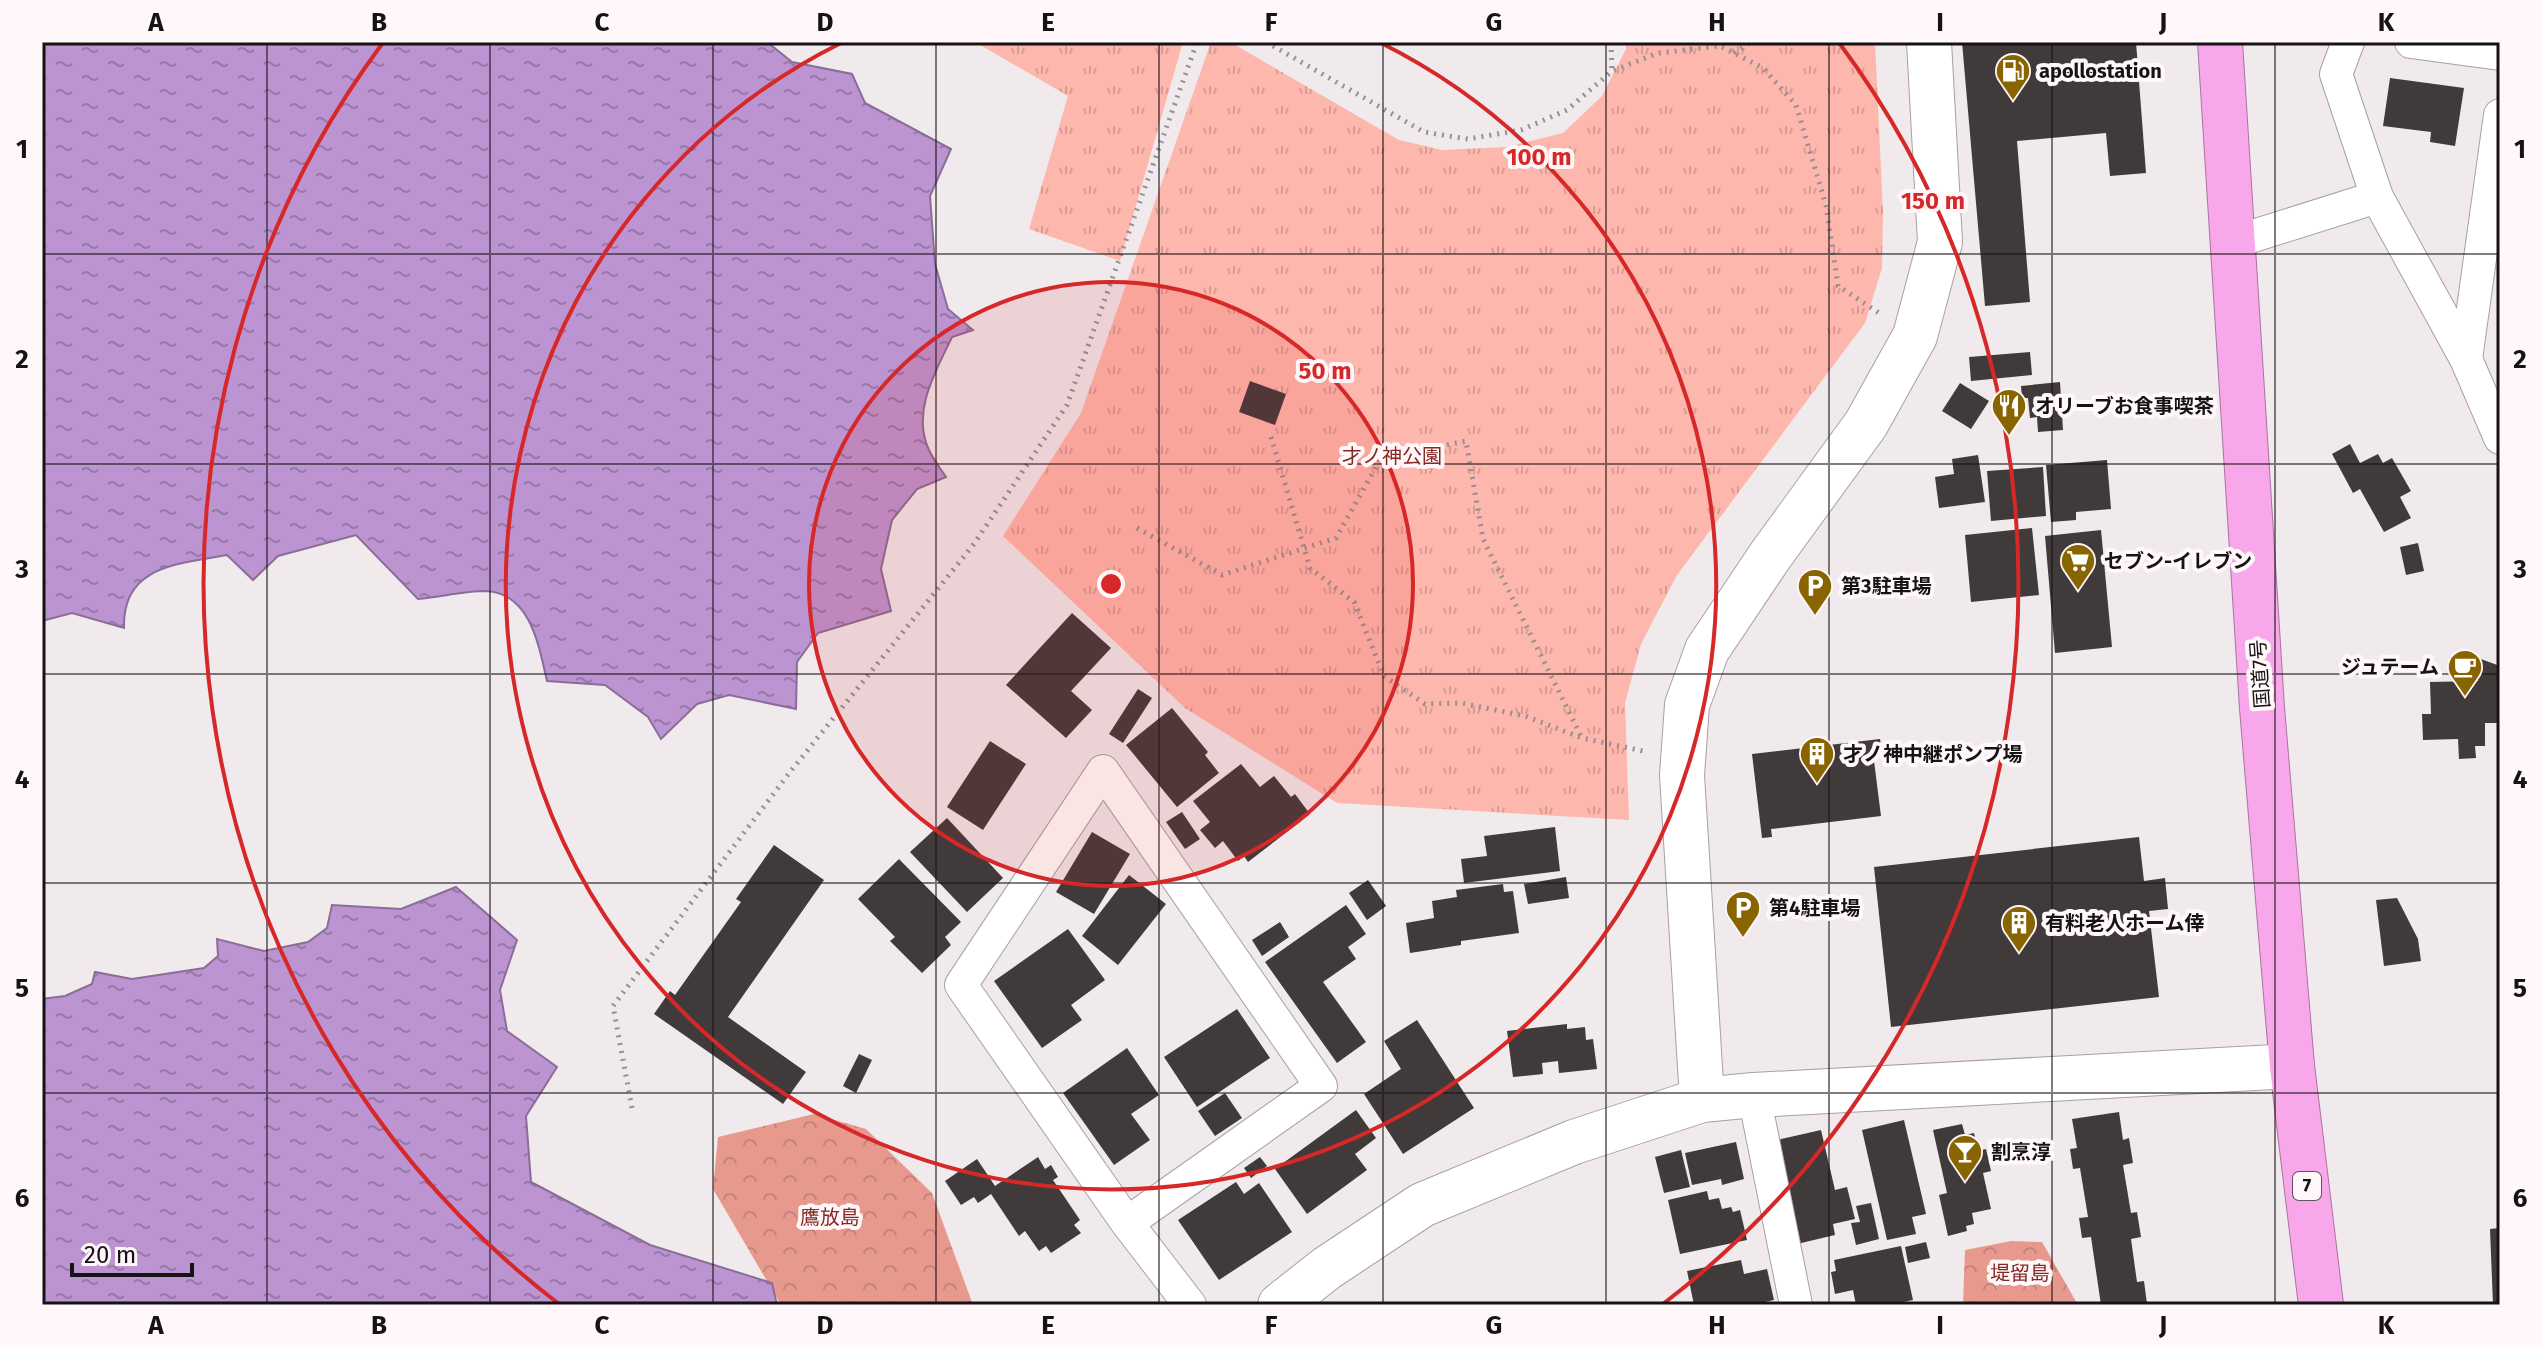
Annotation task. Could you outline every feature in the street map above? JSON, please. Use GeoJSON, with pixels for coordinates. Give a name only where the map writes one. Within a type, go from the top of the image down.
{"type":"FeatureCollection","features":[{"type":"Feature","properties":{"kind":"highway","name":"国道7号"},"geometry":{"type":"LineString","coordinates":[[2220,42],[2262,708],[2292,1066],[2321,1305]]}},
{"type":"Feature","properties":{"kind":"street"},"geometry":{"type":"LineString","coordinates":[[1702,1100],[1682,775],[1687,705],[1707,650],[1770,556],[1866,424],[1915,336],[1940,242],[1929,42]]}},
{"type":"Feature","properties":{"kind":"street"},"geometry":{"type":"LineString","coordinates":[[2348,42],[2336,74],[2377,197],[2466,359],[2500,438]]}},
{"type":"Feature","properties":{"kind":"street"},"geometry":{"type":"LineString","coordinates":[[2411,42],[2500,54]]}},
{"type":"Feature","properties":{"kind":"street"},"geometry":{"type":"LineString","coordinates":[[2466,359],[2500,115]]}},
{"type":"Feature","properties":{"kind":"street"},"geometry":{"type":"LineString","coordinates":[[2231,243],[2377,197]]}},
{"type":"Feature","properties":{"kind":"street"},"geometry":{"type":"LineString","coordinates":[[1127,1223],[1321,1086],[1103,771],[961,985],[1127,1223],[1190,1305]]}},
{"type":"Feature","properties":{"kind":"street"},"geometry":{"type":"LineString","coordinates":[[1280,1305],[1327,1268],[1422,1205],[1574,1142],[1702,1100],[2292,1066]]}},
{"type":"Feature","properties":{"kind":"street"},"geometry":{"type":"LineString","coordinates":[[1754,1095],[1796,1305]]}},
{"type":"Feature","properties":{"kind":"path"},"geometry":{"type":"LineString","coordinates":[[632,1108],[613,1006],[790,772],[974,544],[1067,405],[1197,42]]}},
{"type":"Feature","properties":{"kind":"path"},"geometry":{"type":"LineString","coordinates":[[1266,42],[1424,132],[1468,139],[1521,130],[1567,110],[1612,71],[1658,53],[1720,46],[1763,68],[1796,105],[1826,205],[1838,286],[1915,336]]}},
{"type":"Feature","properties":{"kind":"path"},"geometry":{"type":"LineString","coordinates":[[1611,42],[1612,71]]}},
{"type":"Feature","properties":{"kind":"path"},"geometry":{"type":"LineString","coordinates":[[1734,53],[1751,42]]}},
{"type":"Feature","properties":{"kind":"path"},"geometry":{"type":"LineString","coordinates":[[1271,437],[1310,568],[1354,602],[1384,676],[1425,704],[1461,703],[1525,716],[1582,738],[1683,760]]}},
{"type":"Feature","properties":{"kind":"path"},"geometry":{"type":"LineString","coordinates":[[1137,528],[1222,575],[1336,538],[1381,458],[1466,441],[1483,539],[1582,738]]}},
{"type":"Feature","properties":{"kind":"green space"},"geometry":{"type":"Polygon","coordinates":[[[975,42],[1183,42],[1120,261],[1029,229],[1068,96],[975,42]]]}},
{"type":"Feature","properties":{"kind":"green space","name":"才ノ神公園"},"geometry":{"type":"Polygon","coordinates":[[[1211,42],[1230,42],[1399,140],[1442,150],[1507,147],[1563,133],[1602,96],[1626,49],[1626,42],[1875,42],[1883,212],[1882,268],[1865,323],[1677,575],[1641,644],[1625,703],[1629,820],[1337,803],[1185,708],[1003,536],[1081,413],[1211,42]]]}},
{"type":"Feature","properties":{"kind":"green space","name":"鷹放島"},"geometry":{"type":"Polygon","coordinates":[[[814,1114],[866,1129],[932,1193],[973,1305],[781,1305],[713,1189],[718,1137],[814,1114]]]}},
{"type":"Feature","properties":{"kind":"green space","name":"堤留島"},"geometry":{"type":"Polygon","coordinates":[[[2011,1241],[2042,1242],[2078,1305],[1963,1305],[1965,1250],[2011,1241]]]}},
{"type":"Feature","properties":{"kind":"water"},"geometry":{"type":"Polygon","coordinates":[[[42,42],[767,42],[792,62],[852,74],[865,103],[951,149],[930,196],[935,264],[948,309],[973,330],[952,337],[928,392],[924,407],[924,436],[946,477],[917,489],[892,520],[881,569],[891,611],[818,633],[797,662],[796,709],[729,695],[697,704],[661,739],[648,717],[605,685],[547,681],[536,638],[523,611],[513,601],[486,591],[418,599],[356,535],[278,556],[253,580],[227,555],[157,571],[132,591],[126,607],[124,628],[72,613],[42,621],[42,42]]]}},
{"type":"Feature","properties":{"kind":"water"},"geometry":{"type":"Polygon","coordinates":[[[456,887],[517,940],[500,990],[507,1031],[557,1067],[526,1116],[531,1182],[650,1245],[772,1283],[777,1305],[42,1305],[42,999],[65,996],[92,984],[95,972],[132,979],[204,968],[218,956],[217,939],[264,951],[308,942],[327,928],[332,905],[401,909],[456,887]]]}},
{"type":"Feature","properties":{"kind":"building"},"geometry":{"type":"Polygon","coordinates":[[[1962,42],[2136,42],[2146,173],[2110,176],[2106,133],[2017,141],[2030,302],[1985,306],[1962,42]]]}},
{"type":"Feature","properties":{"kind":"building"},"geometry":{"type":"Polygon","coordinates":[[[2390,78],[2464,88],[2455,146],[2430,142],[2431,132],[2383,126],[2390,78]]]}},
{"type":"Feature","properties":{"kind":"building"},"geometry":{"type":"Polygon","coordinates":[[[2030,352],[2032,375],[1971,381],[1969,357],[2030,352]]]}},
{"type":"Feature","properties":{"kind":"building"},"geometry":{"type":"Polygon","coordinates":[[[1250,381],[1286,394],[1275,425],[1239,412],[1250,381]]]}},
{"type":"Feature","properties":{"kind":"building"},"geometry":{"type":"Polygon","coordinates":[[[2060,382],[2063,430],[2038,432],[2037,417],[2030,418],[2028,398],[2022,398],[2021,386],[2060,382]]]}},
{"type":"Feature","properties":{"kind":"building"},"geometry":{"type":"Polygon","coordinates":[[[1960,383],[1989,401],[1971,429],[1942,411],[1960,383]]]}},
{"type":"Feature","properties":{"kind":"building"},"geometry":{"type":"Polygon","coordinates":[[[2350,444],[2360,463],[2378,454],[2383,463],[2392,458],[2411,491],[2400,497],[2411,518],[2384,532],[2360,489],[2353,493],[2332,454],[2350,444]]]}},
{"type":"Feature","properties":{"kind":"building"},"geometry":{"type":"Polygon","coordinates":[[[1978,455],[1985,502],[1939,508],[1935,477],[1954,474],[1952,459],[1978,455]]]}},
{"type":"Feature","properties":{"kind":"building"},"geometry":{"type":"Polygon","coordinates":[[[2107,460],[2111,509],[2076,512],[2076,520],[2051,522],[2046,465],[2107,460]]]}},
{"type":"Feature","properties":{"kind":"building"},"geometry":{"type":"Polygon","coordinates":[[[2043,467],[2046,516],[1991,521],[1987,471],[2043,467]]]}},
{"type":"Feature","properties":{"kind":"building"},"geometry":{"type":"Polygon","coordinates":[[[2032,528],[2039,595],[1971,602],[1965,535],[2032,528]]]}},
{"type":"Feature","properties":{"kind":"building","name":"セブン-イレブン"},"geometry":{"type":"Polygon","coordinates":[[[2101,530],[2112,647],[2055,653],[2045,536],[2101,530]]]}},
{"type":"Feature","properties":{"kind":"building"},"geometry":{"type":"Polygon","coordinates":[[[2418,543],[2424,571],[2406,575],[2400,547],[2418,543]]]}},
{"type":"Feature","properties":{"kind":"building"},"geometry":{"type":"Polygon","coordinates":[[[1072,613],[1111,648],[1071,691],[1092,710],[1066,738],[1006,685],[1072,613]]]}},
{"type":"Feature","properties":{"kind":"building","name":"ジュテーム"},"geometry":{"type":"Polygon","coordinates":[[[2478,658],[2500,666],[2500,723],[2485,723],[2485,746],[2475,746],[2476,758],[2459,759],[2458,739],[2423,740],[2422,714],[2431,714],[2430,682],[2478,681],[2478,658]]]}},
{"type":"Feature","properties":{"kind":"building"},"geometry":{"type":"Polygon","coordinates":[[[1138,689],[1152,698],[1123,743],[1109,734],[1138,689]]]}},
{"type":"Feature","properties":{"kind":"building"},"geometry":{"type":"Polygon","coordinates":[[[1172,708],[1208,752],[1205,755],[1219,773],[1177,807],[1126,745],[1172,708]]]}},
{"type":"Feature","properties":{"kind":"building","name":"才ノ神中継ポンプ場"},"geometry":{"type":"Polygon","coordinates":[[[1880,739],[1882,752],[1873,753],[1881,816],[1771,829],[1772,837],[1762,838],[1752,754],[1880,739]]]}},
{"type":"Feature","properties":{"kind":"building"},"geometry":{"type":"Polygon","coordinates":[[[990,741],[1026,764],[983,830],[947,807],[990,741]]]}},
{"type":"Feature","properties":{"kind":"building"},"geometry":{"type":"Polygon","coordinates":[[[1241,764],[1260,787],[1274,776],[1291,797],[1295,794],[1310,814],[1248,862],[1244,856],[1238,861],[1223,841],[1215,848],[1200,830],[1210,822],[1193,801],[1241,764]]]}},
{"type":"Feature","properties":{"kind":"building"},"geometry":{"type":"Polygon","coordinates":[[[1182,812],[1200,839],[1185,849],[1166,822],[1182,812]]]}},
{"type":"Feature","properties":{"kind":"building"},"geometry":{"type":"Polygon","coordinates":[[[947,818],[1003,878],[967,912],[910,852],[947,818]]]}},
{"type":"Feature","properties":{"kind":"building"},"geometry":{"type":"Polygon","coordinates":[[[1555,827],[1560,871],[1464,883],[1461,859],[1487,856],[1484,836],[1555,827]]]}},
{"type":"Feature","properties":{"kind":"building"},"geometry":{"type":"Polygon","coordinates":[[[1092,832],[1130,854],[1094,914],[1056,892],[1092,832]]]}},
{"type":"Feature","properties":{"kind":"building","name":"有料老人ホーム倖"},"geometry":{"type":"Polygon","coordinates":[[[2139,837],[2144,881],[2165,878],[2168,909],[2149,911],[2159,997],[1891,1027],[1874,867],[2139,837]]]}},
{"type":"Feature","properties":{"kind":"building"},"geometry":{"type":"Polygon","coordinates":[[[774,845],[824,880],[728,1017],[806,1072],[783,1104],[654,1014],[670,991],[675,995],[741,902],[736,899],[774,845]]]}},
{"type":"Feature","properties":{"kind":"building"},"geometry":{"type":"Polygon","coordinates":[[[899,859],[961,922],[945,937],[951,945],[922,973],[890,941],[895,937],[858,899],[899,859]]]}},
{"type":"Feature","properties":{"kind":"building"},"geometry":{"type":"Polygon","coordinates":[[[1129,875],[1166,904],[1118,965],[1082,936],[1129,875]]]}},
{"type":"Feature","properties":{"kind":"building"},"geometry":{"type":"Polygon","coordinates":[[[1566,877],[1569,898],[1528,904],[1524,884],[1566,877]]]}},
{"type":"Feature","properties":{"kind":"building"},"geometry":{"type":"Polygon","coordinates":[[[1368,880],[1386,906],[1367,920],[1349,893],[1368,880]]]}},
{"type":"Feature","properties":{"kind":"building"},"geometry":{"type":"Polygon","coordinates":[[[1503,884],[1504,892],[1513,891],[1519,933],[1461,941],[1461,945],[1410,953],[1406,923],[1434,918],[1432,901],[1457,897],[1456,890],[1503,884]]]}},
{"type":"Feature","properties":{"kind":"building"},"geometry":{"type":"Polygon","coordinates":[[[2397,898],[2418,939],[2421,961],[2384,966],[2376,900],[2397,898]]]}},
{"type":"Feature","properties":{"kind":"building"},"geometry":{"type":"Polygon","coordinates":[[[1346,905],[1366,934],[1348,947],[1356,959],[1323,982],[1366,1042],[1337,1063],[1265,962],[1346,905]]]}},
{"type":"Feature","properties":{"kind":"building"},"geometry":{"type":"Polygon","coordinates":[[[1280,922],[1289,937],[1262,956],[1252,940],[1280,922]]]}},
{"type":"Feature","properties":{"kind":"building"},"geometry":{"type":"Polygon","coordinates":[[[1068,929],[1105,980],[1071,1005],[1082,1020],[1042,1048],[994,981],[1068,929]]]}},
{"type":"Feature","properties":{"kind":"building"},"geometry":{"type":"Polygon","coordinates":[[[1237,1009],[1270,1058],[1197,1107],[1164,1057],[1237,1009]]]}},
{"type":"Feature","properties":{"kind":"building"},"geometry":{"type":"Polygon","coordinates":[[[1417,1020],[1474,1108],[1403,1154],[1364,1094],[1401,1069],[1384,1041],[1417,1020]]]}},
{"type":"Feature","properties":{"kind":"building"},"geometry":{"type":"Polygon","coordinates":[[[1567,1024],[1567,1029],[1585,1027],[1586,1040],[1593,1039],[1597,1069],[1559,1073],[1558,1061],[1542,1063],[1543,1074],[1513,1077],[1507,1031],[1567,1024]]]}},
{"type":"Feature","properties":{"kind":"building"},"geometry":{"type":"Polygon","coordinates":[[[1127,1048],[1159,1095],[1131,1114],[1150,1140],[1114,1165],[1063,1093],[1127,1048]]]}},
{"type":"Feature","properties":{"kind":"building"},"geometry":{"type":"Polygon","coordinates":[[[859,1054],[872,1060],[856,1093],[843,1086],[859,1054]]]}},
{"type":"Feature","properties":{"kind":"building"},"geometry":{"type":"Polygon","coordinates":[[[1225,1093],[1242,1118],[1215,1136],[1198,1111],[1225,1093]]]}},
{"type":"Feature","properties":{"kind":"building"},"geometry":{"type":"Polygon","coordinates":[[[1356,1110],[1376,1138],[1355,1154],[1367,1170],[1307,1214],[1275,1169],[1356,1110]]]}},
{"type":"Feature","properties":{"kind":"building"},"geometry":{"type":"Polygon","coordinates":[[[2119,1112],[2123,1140],[2129,1138],[2133,1163],[2123,1165],[2131,1213],[2137,1212],[2141,1237],[2131,1239],[2137,1282],[2144,1281],[2147,1304],[2143,1305],[2101,1305],[2091,1237],[2082,1238],[2079,1218],[2088,1217],[2080,1168],[2073,1169],[2070,1149],[2077,1148],[2072,1119],[2119,1112]]]}},
{"type":"Feature","properties":{"kind":"building"},"geometry":{"type":"Polygon","coordinates":[[[1904,1120],[1926,1214],[1912,1217],[1916,1234],[1887,1240],[1862,1130],[1904,1120]]]}},
{"type":"Feature","properties":{"kind":"building","name":"割烹淳"},"geometry":{"type":"Polygon","coordinates":[[[1962,1124],[1965,1135],[1974,1133],[1978,1151],[1986,1149],[1991,1171],[1983,1173],[1991,1209],[1972,1213],[1974,1224],[1966,1226],[1967,1231],[1948,1236],[1939,1195],[1947,1193],[1933,1130],[1962,1124]]]}},
{"type":"Feature","properties":{"kind":"building"},"geometry":{"type":"Polygon","coordinates":[[[1821,1130],[1835,1190],[1847,1187],[1855,1219],[1833,1224],[1835,1235],[1797,1244],[1773,1141],[1821,1130]]]}},
{"type":"Feature","properties":{"kind":"building"},"geometry":{"type":"Polygon","coordinates":[[[1736,1142],[1744,1179],[1722,1185],[1721,1179],[1692,1185],[1685,1153],[1736,1142]]]}},
{"type":"Feature","properties":{"kind":"building"},"geometry":{"type":"Polygon","coordinates":[[[1681,1150],[1690,1187],[1664,1193],[1655,1157],[1681,1150]]]}},
{"type":"Feature","properties":{"kind":"building"},"geometry":{"type":"Polygon","coordinates":[[[1038,1157],[1045,1169],[1051,1165],[1058,1177],[1053,1180],[1080,1220],[1074,1225],[1081,1233],[1051,1253],[1046,1246],[1039,1251],[1025,1231],[1019,1236],[991,1194],[978,1203],[974,1197],[961,1205],[945,1181],[977,1159],[995,1186],[1038,1157]]]}},
{"type":"Feature","properties":{"kind":"building"},"geometry":{"type":"Polygon","coordinates":[[[1260,1157],[1267,1166],[1251,1178],[1244,1168],[1260,1157]]]}},
{"type":"Feature","properties":{"kind":"building"},"geometry":{"type":"Polygon","coordinates":[[[1236,1182],[1244,1194],[1259,1183],[1292,1232],[1219,1280],[1178,1220],[1236,1182]]]}},
{"type":"Feature","properties":{"kind":"building"},"geometry":{"type":"Polygon","coordinates":[[[1707,1191],[1709,1200],[1719,1198],[1722,1209],[1731,1207],[1733,1212],[1740,1210],[1747,1240],[1680,1254],[1668,1200],[1707,1191]]]}},
{"type":"Feature","properties":{"kind":"building"},"geometry":{"type":"Polygon","coordinates":[[[1871,1203],[1879,1239],[1856,1245],[1851,1223],[1860,1222],[1856,1206],[1871,1203]]]}},
{"type":"Feature","properties":{"kind":"building"},"geometry":{"type":"Polygon","coordinates":[[[2500,1228],[2500,1305],[2493,1305],[2490,1229],[2500,1228]]]}},
{"type":"Feature","properties":{"kind":"building"},"geometry":{"type":"Polygon","coordinates":[[[1926,1242],[1930,1258],[1908,1263],[1905,1247],[1926,1242]]]}},
{"type":"Feature","properties":{"kind":"building"},"geometry":{"type":"Polygon","coordinates":[[[1901,1246],[1913,1300],[1889,1305],[1856,1305],[1853,1290],[1835,1294],[1831,1272],[1836,1271],[1834,1260],[1901,1246]]]}},
{"type":"Feature","properties":{"kind":"building"},"geometry":{"type":"Polygon","coordinates":[[[1741,1260],[1744,1274],[1767,1269],[1774,1300],[1752,1305],[1694,1305],[1687,1271],[1741,1260]]]}},
{"type":"Feature","properties":{"kind":"place","name":"apollostation"},"geometry":{"type":"Point","coordinates":[2013,102]}},
{"type":"Feature","properties":{"kind":"place","name":"オリーブお食事喫茶"},"geometry":{"type":"Point","coordinates":[2009,437]}},
{"type":"Feature","properties":{"kind":"place","name":"セブン-イレブン"},"geometry":{"type":"Point","coordinates":[2078,592]}},
{"type":"Feature","properties":{"kind":"place","name":"第3駐車場"},"geometry":{"type":"Point","coordinates":[1815,617]}},
{"type":"Feature","properties":{"kind":"place","name":"ジュテーム"},"geometry":{"type":"Point","coordinates":[2465,698]}},
{"type":"Feature","properties":{"kind":"place","name":"才ノ神中継ポンプ場"},"geometry":{"type":"Point","coordinates":[1817,785]}},
{"type":"Feature","properties":{"kind":"place","name":"第4駐車場"},"geometry":{"type":"Point","coordinates":[1743,939]}},
{"type":"Feature","properties":{"kind":"place","name":"有料老人ホーム倖"},"geometry":{"type":"Point","coordinates":[2019,954]}},
{"type":"Feature","properties":{"kind":"place","name":"割烹淳"},"geometry":{"type":"Point","coordinates":[1965,1183]}}]}
